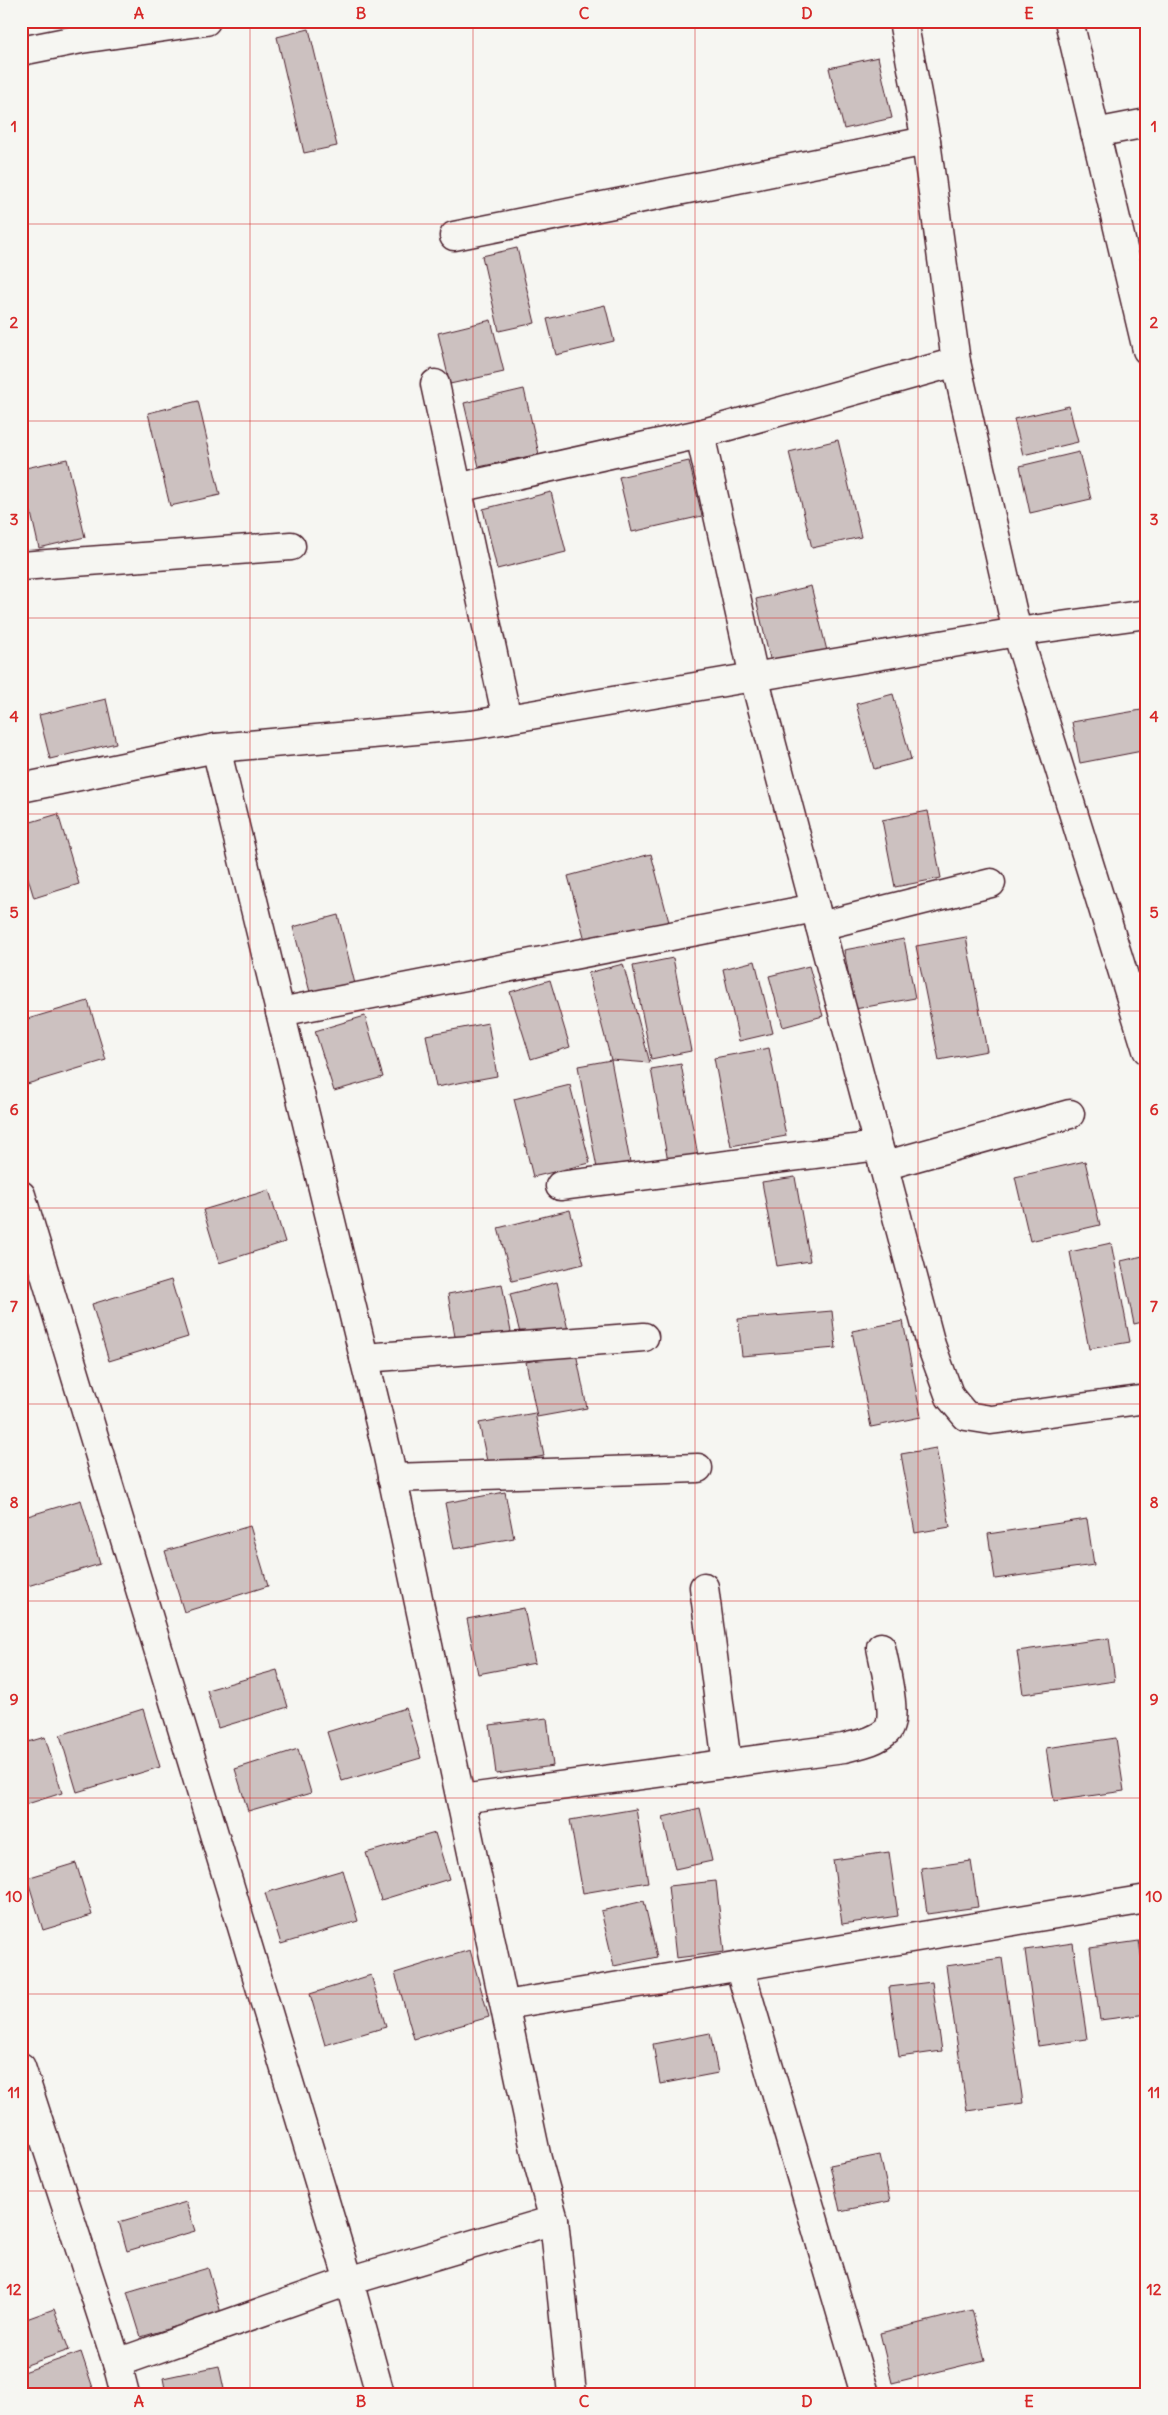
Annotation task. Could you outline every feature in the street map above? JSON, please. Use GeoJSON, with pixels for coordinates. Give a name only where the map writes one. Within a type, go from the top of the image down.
{"type":"FeatureCollection","features":[{"type":"Feature","properties":{"kind":"street"},"geometry":{"type":"LineString","coordinates":[[21,51],[80,30],[206,21]]}},
{"type":"Feature","properties":{"kind":"street"},"geometry":{"type":"LineString","coordinates":[[903,21],[926,141],[956,362],[1017,632],[1147,1050]]}},
{"type":"Feature","properties":{"kind":"street"},"geometry":{"type":"LineString","coordinates":[[1068,21],[1147,350]]}},
{"type":"Feature","properties":{"kind":"street"},"geometry":{"type":"LineString","coordinates":[[1095,133],[1147,124]]}},
{"type":"Feature","properties":{"kind":"street"},"geometry":{"type":"LineString","coordinates":[[454,236],[926,141]]}},
{"type":"Feature","properties":{"kind":"street"},"geometry":{"type":"LineString","coordinates":[[457,488],[700,434],[956,362]]}},
{"type":"Feature","properties":{"kind":"street"},"geometry":{"type":"LineString","coordinates":[[435,384],[507,719]]}},
{"type":"Feature","properties":{"kind":"street"},"geometry":{"type":"LineString","coordinates":[[700,434],[754,677],[931,1345],[950,1398],[966,1416],[991,1420],[1147,1399]]}},
{"type":"Feature","properties":{"kind":"street"},"geometry":{"type":"LineString","coordinates":[[21,566],[291,546]]}},
{"type":"Feature","properties":{"kind":"street"},"geometry":{"type":"LineString","coordinates":[[21,788],[216,748],[472,726],[1017,632],[1147,614]]}},
{"type":"Feature","properties":{"kind":"street"},"geometry":{"type":"LineString","coordinates":[[216,748],[392,1478],[537,2159],[554,2220],[572,2394]]}},
{"type":"Feature","properties":{"kind":"street"},"geometry":{"type":"LineString","coordinates":[[280,1012],[817,917],[991,883]]}},
{"type":"Feature","properties":{"kind":"street"},"geometry":{"type":"LineString","coordinates":[[560,1186],[880,1156],[1070,1114]]}},
{"type":"Feature","properties":{"kind":"street"},"geometry":{"type":"LineString","coordinates":[[21,1195],[349,2281],[380,2394]]}},
{"type":"Feature","properties":{"kind":"street"},"geometry":{"type":"LineString","coordinates":[[364,1358],[644,1337]]}},
{"type":"Feature","properties":{"kind":"street"},"geometry":{"type":"LineString","coordinates":[[392,1478],[698,1468]]}},
{"type":"Feature","properties":{"kind":"street"},"geometry":{"type":"LineString","coordinates":[[704,1588],[727,1764]]}},
{"type":"Feature","properties":{"kind":"street"},"geometry":{"type":"LineString","coordinates":[[461,1799],[844,1748],[873,1740],[888,1730],[893,1717],[881,1647]]}},
{"type":"Feature","properties":{"kind":"street"},"geometry":{"type":"LineString","coordinates":[[505,2006],[1147,1899]]}},
{"type":"Feature","properties":{"kind":"street"},"geometry":{"type":"LineString","coordinates":[[739,1966],[865,2394]]}},
{"type":"Feature","properties":{"kind":"street"},"geometry":{"type":"LineString","coordinates":[[21,2067],[117,2363],[125,2394]]}},
{"type":"Feature","properties":{"kind":"street"},"geometry":{"type":"LineString","coordinates":[[117,2363],[349,2281],[554,2220]]}},
{"type":"Feature","properties":{"kind":"building"},"geometry":{"type":"Polygon","coordinates":[[[309,29],[337,146],[304,153],[277,37],[309,29]]]}},
{"type":"Feature","properties":{"kind":"building"},"geometry":{"type":"Polygon","coordinates":[[[878,57],[892,118],[844,129],[829,68],[878,57]]]}},
{"type":"Feature","properties":{"kind":"building"},"geometry":{"type":"Polygon","coordinates":[[[517,248],[535,323],[499,331],[482,256],[517,248]]]}},
{"type":"Feature","properties":{"kind":"building"},"geometry":{"type":"Polygon","coordinates":[[[605,305],[614,341],[556,355],[547,319],[605,305]]]}},
{"type":"Feature","properties":{"kind":"building"},"geometry":{"type":"Polygon","coordinates":[[[491,320],[504,372],[450,384],[438,333],[491,320]]]}},
{"type":"Feature","properties":{"kind":"building"},"geometry":{"type":"Polygon","coordinates":[[[524,389],[539,454],[479,467],[464,403],[524,389]]]}},
{"type":"Feature","properties":{"kind":"building"},"geometry":{"type":"Polygon","coordinates":[[[198,401],[220,495],[170,506],[148,413],[198,401]]]}},
{"type":"Feature","properties":{"kind":"building"},"geometry":{"type":"Polygon","coordinates":[[[1069,406],[1078,442],[1023,455],[1014,419],[1069,406]]]}},
{"type":"Feature","properties":{"kind":"building"},"geometry":{"type":"Polygon","coordinates":[[[838,440],[861,537],[812,548],[789,452],[838,440]]]}},
{"type":"Feature","properties":{"kind":"building"},"geometry":{"type":"Polygon","coordinates":[[[1079,452],[1091,499],[1030,513],[1020,466],[1079,452]]]}},
{"type":"Feature","properties":{"kind":"building"},"geometry":{"type":"Polygon","coordinates":[[[67,459],[85,537],[39,548],[21,469],[67,459]]]}},
{"type":"Feature","properties":{"kind":"building"},"geometry":{"type":"Polygon","coordinates":[[[689,461],[702,516],[632,532],[619,477],[689,461]]]}},
{"type":"Feature","properties":{"kind":"building"},"geometry":{"type":"Polygon","coordinates":[[[551,492],[566,552],[497,569],[483,509],[551,492]]]}},
{"type":"Feature","properties":{"kind":"building"},"geometry":{"type":"Polygon","coordinates":[[[811,586],[829,659],[773,671],[756,599],[811,586]]]}},
{"type":"Feature","properties":{"kind":"building"},"geometry":{"type":"Polygon","coordinates":[[[893,694],[911,759],[874,769],[856,704],[893,694]]]}},
{"type":"Feature","properties":{"kind":"building"},"geometry":{"type":"Polygon","coordinates":[[[106,699],[116,743],[50,759],[39,715],[106,699]]]}},
{"type":"Feature","properties":{"kind":"building"},"geometry":{"type":"Polygon","coordinates":[[[1147,709],[1147,750],[1080,763],[1072,722],[1147,709]]]}},
{"type":"Feature","properties":{"kind":"building"},"geometry":{"type":"Polygon","coordinates":[[[928,811],[941,878],[895,887],[882,820],[928,811]]]}},
{"type":"Feature","properties":{"kind":"building"},"geometry":{"type":"Polygon","coordinates":[[[58,814],[79,884],[34,898],[21,855],[21,825],[58,814]]]}},
{"type":"Feature","properties":{"kind":"building"},"geometry":{"type":"Polygon","coordinates":[[[651,854],[669,922],[586,944],[568,876],[651,854]]]}},
{"type":"Feature","properties":{"kind":"building"},"geometry":{"type":"Polygon","coordinates":[[[338,915],[355,984],[311,996],[293,927],[338,915]]]}},
{"type":"Feature","properties":{"kind":"building"},"geometry":{"type":"Polygon","coordinates":[[[966,937],[987,1051],[939,1060],[916,946],[966,937]]]}},
{"type":"Feature","properties":{"kind":"building"},"geometry":{"type":"Polygon","coordinates":[[[904,939],[915,998],[855,1009],[844,950],[904,939]]]}},
{"type":"Feature","properties":{"kind":"building"},"geometry":{"type":"Polygon","coordinates":[[[673,958],[691,1051],[651,1059],[633,966],[673,958]]]}},
{"type":"Feature","properties":{"kind":"building"},"geometry":{"type":"Polygon","coordinates":[[[755,961],[773,1033],[739,1041],[723,969],[755,961]]]}},
{"type":"Feature","properties":{"kind":"building"},"geometry":{"type":"Polygon","coordinates":[[[623,964],[650,1063],[611,1060],[588,973],[623,964]]]}},
{"type":"Feature","properties":{"kind":"building"},"geometry":{"type":"Polygon","coordinates":[[[809,966],[823,1016],[783,1027],[769,976],[809,966]]]}},
{"type":"Feature","properties":{"kind":"building"},"geometry":{"type":"Polygon","coordinates":[[[550,980],[570,1047],[531,1059],[510,992],[550,980]]]}},
{"type":"Feature","properties":{"kind":"building"},"geometry":{"type":"Polygon","coordinates":[[[88,1001],[106,1060],[27,1084],[21,1065],[21,1021],[88,1001]]]}},
{"type":"Feature","properties":{"kind":"building"},"geometry":{"type":"Polygon","coordinates":[[[365,1016],[383,1077],[334,1091],[315,1031],[365,1016]]]}},
{"type":"Feature","properties":{"kind":"building"},"geometry":{"type":"Polygon","coordinates":[[[488,1023],[497,1076],[436,1087],[426,1035],[488,1023]]]}},
{"type":"Feature","properties":{"kind":"building"},"geometry":{"type":"Polygon","coordinates":[[[769,1048],[786,1136],[731,1146],[714,1058],[769,1048]]]}},
{"type":"Feature","properties":{"kind":"building"},"geometry":{"type":"Polygon","coordinates":[[[611,1060],[632,1173],[599,1179],[578,1066],[611,1060]]]}},
{"type":"Feature","properties":{"kind":"building"},"geometry":{"type":"Polygon","coordinates":[[[681,1064],[699,1161],[669,1167],[651,1069],[681,1064]]]}},
{"type":"Feature","properties":{"kind":"building"},"geometry":{"type":"Polygon","coordinates":[[[570,1085],[590,1163],[533,1177],[514,1099],[570,1085]]]}},
{"type":"Feature","properties":{"kind":"building"},"geometry":{"type":"Polygon","coordinates":[[[1085,1161],[1100,1225],[1030,1241],[1015,1177],[1085,1161]]]}},
{"type":"Feature","properties":{"kind":"building"},"geometry":{"type":"Polygon","coordinates":[[[795,1177],[810,1261],[777,1266],[762,1182],[795,1177]]]}},
{"type":"Feature","properties":{"kind":"building"},"geometry":{"type":"Polygon","coordinates":[[[269,1190],[285,1242],[219,1263],[203,1210],[269,1190]]]}},
{"type":"Feature","properties":{"kind":"building"},"geometry":{"type":"Polygon","coordinates":[[[570,1210],[584,1264],[512,1281],[498,1228],[570,1210]]]}},
{"type":"Feature","properties":{"kind":"building"},"geometry":{"type":"Polygon","coordinates":[[[1111,1243],[1130,1342],[1089,1349],[1070,1252],[1111,1243]]]}},
{"type":"Feature","properties":{"kind":"building"},"geometry":{"type":"Polygon","coordinates":[[[1147,1255],[1147,1321],[1134,1324],[1121,1261],[1147,1255]]]}},
{"type":"Feature","properties":{"kind":"building"},"geometry":{"type":"Polygon","coordinates":[[[171,1280],[188,1337],[109,1361],[92,1304],[171,1280]]]}},
{"type":"Feature","properties":{"kind":"building"},"geometry":{"type":"Polygon","coordinates":[[[557,1282],[568,1330],[522,1341],[510,1294],[557,1282]]]}},
{"type":"Feature","properties":{"kind":"building"},"geometry":{"type":"Polygon","coordinates":[[[502,1284],[511,1332],[456,1343],[448,1294],[502,1284]]]}},
{"type":"Feature","properties":{"kind":"building"},"geometry":{"type":"Polygon","coordinates":[[[832,1311],[836,1348],[742,1356],[738,1319],[832,1311]]]}},
{"type":"Feature","properties":{"kind":"building"},"geometry":{"type":"Polygon","coordinates":[[[903,1321],[921,1417],[871,1427],[852,1331],[903,1321]]]}},
{"type":"Feature","properties":{"kind":"building"},"geometry":{"type":"Polygon","coordinates":[[[576,1353],[587,1408],[537,1417],[526,1362],[576,1353]]]}},
{"type":"Feature","properties":{"kind":"building"},"geometry":{"type":"Polygon","coordinates":[[[535,1413],[544,1456],[488,1466],[479,1423],[535,1413]]]}},
{"type":"Feature","properties":{"kind":"building"},"geometry":{"type":"Polygon","coordinates":[[[936,1448],[950,1527],[915,1533],[901,1454],[936,1448]]]}},
{"type":"Feature","properties":{"kind":"building"},"geometry":{"type":"Polygon","coordinates":[[[505,1492],[514,1538],[454,1549],[445,1503],[505,1492]]]}},
{"type":"Feature","properties":{"kind":"building"},"geometry":{"type":"Polygon","coordinates":[[[81,1500],[100,1564],[21,1588],[21,1518],[81,1500]]]}},
{"type":"Feature","properties":{"kind":"building"},"geometry":{"type":"Polygon","coordinates":[[[1087,1519],[1094,1565],[995,1579],[988,1534],[1087,1519]]]}},
{"type":"Feature","properties":{"kind":"building"},"geometry":{"type":"Polygon","coordinates":[[[250,1526],[268,1586],[184,1612],[165,1551],[250,1526]]]}},
{"type":"Feature","properties":{"kind":"building"},"geometry":{"type":"Polygon","coordinates":[[[524,1608],[535,1663],[478,1674],[467,1619],[524,1608]]]}},
{"type":"Feature","properties":{"kind":"building"},"geometry":{"type":"Polygon","coordinates":[[[1109,1638],[1115,1681],[1023,1694],[1017,1651],[1109,1638]]]}},
{"type":"Feature","properties":{"kind":"building"},"geometry":{"type":"Polygon","coordinates":[[[277,1670],[288,1707],[218,1728],[207,1690],[277,1670]]]}},
{"type":"Feature","properties":{"kind":"building"},"geometry":{"type":"Polygon","coordinates":[[[406,1708],[421,1758],[342,1781],[327,1732],[406,1708]]]}},
{"type":"Feature","properties":{"kind":"building"},"geometry":{"type":"Polygon","coordinates":[[[143,1709],[160,1767],[77,1792],[60,1735],[143,1709]]]}},
{"type":"Feature","properties":{"kind":"building"},"geometry":{"type":"Polygon","coordinates":[[[547,1718],[553,1766],[496,1774],[490,1725],[547,1718]]]}},
{"type":"Feature","properties":{"kind":"building"},"geometry":{"type":"Polygon","coordinates":[[[45,1737],[62,1793],[21,1806],[21,1744],[45,1737]]]}},
{"type":"Feature","properties":{"kind":"building"},"geometry":{"type":"Polygon","coordinates":[[[1116,1738],[1124,1791],[1054,1801],[1046,1748],[1116,1738]]]}},
{"type":"Feature","properties":{"kind":"building"},"geometry":{"type":"Polygon","coordinates":[[[298,1749],[311,1793],[248,1811],[235,1769],[298,1749]]]}},
{"type":"Feature","properties":{"kind":"building"},"geometry":{"type":"Polygon","coordinates":[[[700,1808],[712,1861],[675,1869],[663,1817],[700,1808]]]}},
{"type":"Feature","properties":{"kind":"building"},"geometry":{"type":"Polygon","coordinates":[[[636,1809],[648,1882],[583,1893],[570,1820],[636,1809]]]}},
{"type":"Feature","properties":{"kind":"building"},"geometry":{"type":"Polygon","coordinates":[[[435,1833],[449,1879],[381,1900],[366,1853],[435,1833]]]}},
{"type":"Feature","properties":{"kind":"building"},"geometry":{"type":"Polygon","coordinates":[[[889,1852],[898,1916],[842,1924],[833,1860],[889,1852]]]}},
{"type":"Feature","properties":{"kind":"building"},"geometry":{"type":"Polygon","coordinates":[[[971,1861],[978,1907],[927,1914],[921,1868],[971,1861]]]}},
{"type":"Feature","properties":{"kind":"building"},"geometry":{"type":"Polygon","coordinates":[[[76,1863],[92,1915],[43,1930],[27,1878],[76,1863]]]}},
{"type":"Feature","properties":{"kind":"building"},"geometry":{"type":"Polygon","coordinates":[[[343,1870],[358,1921],[281,1944],[265,1893],[343,1870]]]}},
{"type":"Feature","properties":{"kind":"building"},"geometry":{"type":"Polygon","coordinates":[[[716,1881],[724,1952],[676,1958],[668,1886],[716,1881]]]}},
{"type":"Feature","properties":{"kind":"building"},"geometry":{"type":"Polygon","coordinates":[[[644,1901],[657,1957],[614,1966],[601,1911],[644,1901]]]}},
{"type":"Feature","properties":{"kind":"building"},"geometry":{"type":"Polygon","coordinates":[[[1139,1941],[1147,1993],[1147,2014],[1100,2020],[1090,1948],[1139,1941]]]}},
{"type":"Feature","properties":{"kind":"building"},"geometry":{"type":"Polygon","coordinates":[[[1073,1943],[1087,2039],[1038,2046],[1025,1950],[1073,1943]]]}},
{"type":"Feature","properties":{"kind":"building"},"geometry":{"type":"Polygon","coordinates":[[[470,1950],[489,2017],[414,2039],[395,1973],[470,1950]]]}},
{"type":"Feature","properties":{"kind":"building"},"geometry":{"type":"Polygon","coordinates":[[[1002,1958],[1023,2103],[967,2111],[946,1966],[1002,1958]]]}},
{"type":"Feature","properties":{"kind":"building"},"geometry":{"type":"Polygon","coordinates":[[[371,1975],[386,2027],[325,2045],[310,1994],[371,1975]]]}},
{"type":"Feature","properties":{"kind":"building"},"geometry":{"type":"Polygon","coordinates":[[[932,1982],[942,2051],[899,2057],[889,1987],[932,1982]]]}},
{"type":"Feature","properties":{"kind":"building"},"geometry":{"type":"Polygon","coordinates":[[[710,2033],[718,2073],[660,2084],[653,2044],[710,2033]]]}},
{"type":"Feature","properties":{"kind":"building"},"geometry":{"type":"Polygon","coordinates":[[[880,2155],[890,2201],[840,2211],[830,2165],[880,2155]]]}},
{"type":"Feature","properties":{"kind":"building"},"geometry":{"type":"Polygon","coordinates":[[[186,2202],[195,2231],[127,2251],[119,2222],[186,2202]]]}},
{"type":"Feature","properties":{"kind":"building"},"geometry":{"type":"Polygon","coordinates":[[[208,2268],[221,2313],[141,2337],[127,2292],[208,2268]]]}},
{"type":"Feature","properties":{"kind":"building"},"geometry":{"type":"Polygon","coordinates":[[[54,2309],[69,2350],[21,2367],[21,2321],[54,2309]]]}},
{"type":"Feature","properties":{"kind":"building"},"geometry":{"type":"Polygon","coordinates":[[[972,2310],[985,2360],[892,2383],[880,2333],[972,2310]]]}},
{"type":"Feature","properties":{"kind":"building"},"geometry":{"type":"Polygon","coordinates":[[[81,2352],[95,2394],[21,2394],[21,2373],[81,2352]]]}},
{"type":"Feature","properties":{"kind":"building"},"geometry":{"type":"Polygon","coordinates":[[[219,2366],[225,2394],[166,2394],[163,2378],[219,2366]]]}}]}
